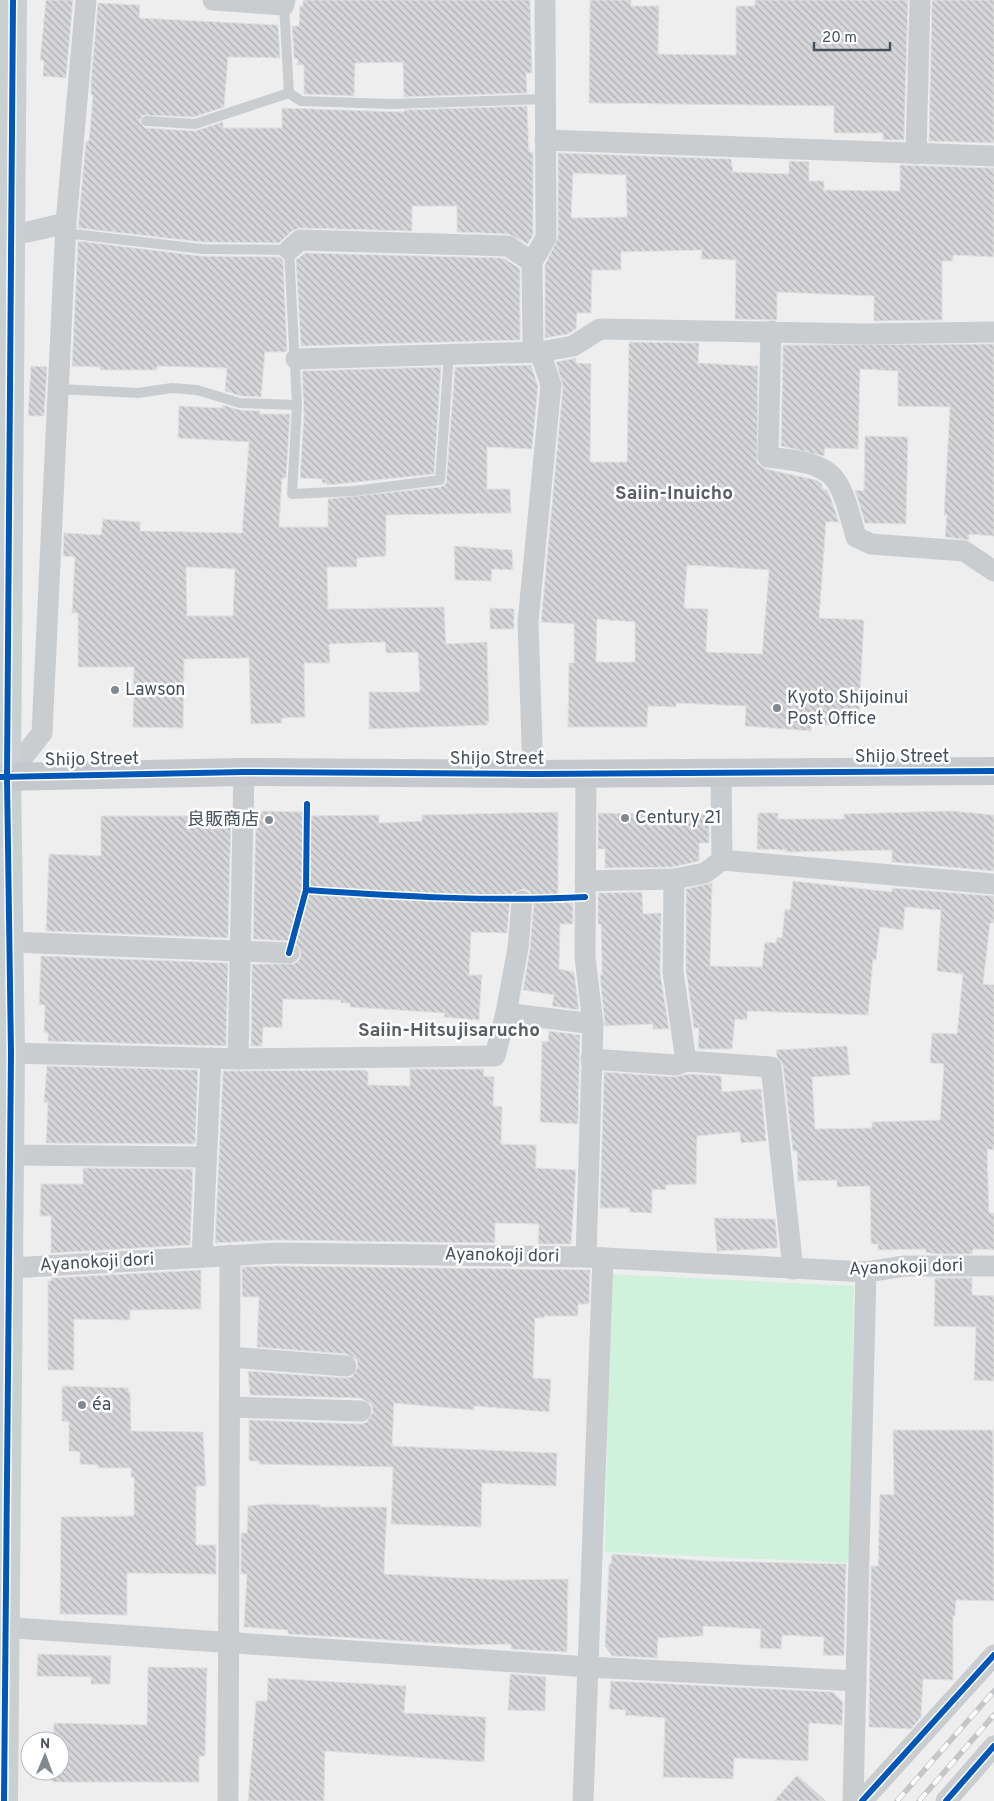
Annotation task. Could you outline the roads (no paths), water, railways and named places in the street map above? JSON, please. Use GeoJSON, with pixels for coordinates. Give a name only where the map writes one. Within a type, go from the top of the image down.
{"type":"FeatureCollection","features":[{"type":"Feature","properties":{"kind":"main road","name":"Shijo Street"},"geometry":{"type":"LineString","coordinates":[[3,777],[244,772],[533,774],[994,771]]}},
{"type":"Feature","properties":{"kind":"street"},"geometry":{"type":"LineString","coordinates":[[4,1801],[4,1627],[11,1053],[11,942],[3,777],[5,233],[13,0]]}},
{"type":"Feature","properties":{"kind":"street"},"geometry":{"type":"LineString","coordinates":[[3,777],[42,733],[66,228],[86,0]]}},
{"type":"Feature","properties":{"kind":"street"},"geometry":{"type":"LineString","coordinates":[[213,0],[285,3]]}},
{"type":"Feature","properties":{"kind":"street"},"geometry":{"type":"LineString","coordinates":[[533,774],[528,622],[551,385],[540,352],[534,345],[532,262],[546,238],[546,0]]}},
{"type":"Feature","properties":{"kind":"street"},"geometry":{"type":"LineString","coordinates":[[916,154],[920,0]]}},
{"type":"Feature","properties":{"kind":"street"},"geometry":{"type":"LineString","coordinates":[[545,140],[994,156]]}},
{"type":"Feature","properties":{"kind":"street"},"geometry":{"type":"LineString","coordinates":[[5,233],[66,228]]}},
{"type":"Feature","properties":{"kind":"street"},"geometry":{"type":"LineString","coordinates":[[289,250],[300,240],[508,246],[532,262]]}},
{"type":"Feature","properties":{"kind":"street"},"geometry":{"type":"LineString","coordinates":[[296,359],[540,352],[573,346],[600,329],[865,334],[994,332]]}},
{"type":"Feature","properties":{"kind":"street"},"geometry":{"type":"LineString","coordinates":[[771,331],[768,457],[800,461],[822,467],[838,482],[856,537],[871,544],[964,551],[994,571]]}},
{"type":"Feature","properties":{"kind":"street"},"geometry":{"type":"LineString","coordinates":[[238,1059],[244,772]]}},
{"type":"Feature","properties":{"kind":"street"},"geometry":{"type":"LineString","coordinates":[[583,1801],[589,1667],[595,1257],[593,1024],[585,957],[586,773]]}},
{"type":"Feature","properties":{"kind":"street"},"geometry":{"type":"LineString","coordinates":[[722,773],[722,860]]}},
{"type":"Feature","properties":{"kind":"street"},"geometry":{"type":"LineString","coordinates":[[585,881],[674,879],[705,873],[722,860],[994,884]]}},
{"type":"Feature","properties":{"kind":"street"},"geometry":{"type":"LineString","coordinates":[[674,879],[673,972],[686,1061]]}},
{"type":"Feature","properties":{"kind":"street"},"geometry":{"type":"LineString","coordinates":[[11,1053],[238,1059],[495,1056],[506,1013],[518,948],[522,901]]}},
{"type":"Feature","properties":{"kind":"street"},"geometry":{"type":"LineString","coordinates":[[11,942],[290,953]]}},
{"type":"Feature","properties":{"kind":"street"},"geometry":{"type":"LineString","coordinates":[[506,1013],[593,1024]]}},
{"type":"Feature","properties":{"kind":"street"},"geometry":{"type":"LineString","coordinates":[[202,1257],[205,1157],[211,1058]]}},
{"type":"Feature","properties":{"kind":"street"},"geometry":{"type":"LineString","coordinates":[[592,1059],[676,1064],[686,1061],[771,1067],[793,1269]]}},
{"type":"Feature","properties":{"kind":"street"},"geometry":{"type":"LineString","coordinates":[[10,1155],[205,1157]]}},
{"type":"Feature","properties":{"kind":"street","name":"Ayanokoji dori"},"geometry":{"type":"LineString","coordinates":[[9,1268],[277,1252],[595,1257],[866,1272],[905,1266],[994,1266]]}},
{"type":"Feature","properties":{"kind":"street"},"geometry":{"type":"LineString","coordinates":[[228,1801],[230,1255]]}},
{"type":"Feature","properties":{"kind":"street"},"geometry":{"type":"LineString","coordinates":[[853,1801],[866,1272]]}},
{"type":"Feature","properties":{"kind":"street"},"geometry":{"type":"LineString","coordinates":[[230,1357],[346,1366]]}},
{"type":"Feature","properties":{"kind":"street"},"geometry":{"type":"LineString","coordinates":[[230,1407],[361,1410]]}},
{"type":"Feature","properties":{"kind":"street"},"geometry":{"type":"LineString","coordinates":[[4,1627],[589,1667],[856,1681]]}},
{"type":"Feature","properties":{"kind":"street"},"geometry":{"type":"LineString","coordinates":[[862,1801],[994,1655]]}},
{"type":"Feature","properties":{"kind":"street"},"geometry":{"type":"LineString","coordinates":[[946,1801],[994,1746]]}},
{"type":"Feature","properties":{"kind":"lane"},"geometry":{"type":"LineString","coordinates":[[285,3],[289,92],[300,101],[390,104],[545,99]]}},
{"type":"Feature","properties":{"kind":"lane"},"geometry":{"type":"LineString","coordinates":[[146,121],[195,124],[289,92]]}},
{"type":"Feature","properties":{"kind":"lane"},"geometry":{"type":"LineString","coordinates":[[66,228],[202,249],[289,250],[297,405],[292,494],[354,491],[440,480],[449,354]]}},
{"type":"Feature","properties":{"kind":"lane"},"geometry":{"type":"LineString","coordinates":[[59,390],[138,393],[172,388],[196,390],[240,403],[297,405]]}},
{"type":"Feature","properties":{"kind":"railway"},"geometry":{"type":"LineString","coordinates":[[897,1801],[994,1691]]}},
{"type":"Feature","properties":{"kind":"railway"},"geometry":{"type":"LineString","coordinates":[[919,1801],[994,1715]]}},
{"type":"Feature","properties":{"kind":"place","name":"Lawson"},"geometry":{"type":"Point","coordinates":[115,690]}},
{"type":"Feature","properties":{"kind":"place","name":"Kyoto Shijoinui Post Office"},"geometry":{"type":"Point","coordinates":[777,708]}},
{"type":"Feature","properties":{"kind":"place","name":"Century 21"},"geometry":{"type":"Point","coordinates":[625,818]}},
{"type":"Feature","properties":{"kind":"place","name":"良販商店"},"geometry":{"type":"Point","coordinates":[269,820]}},
{"type":"Feature","properties":{"kind":"place","name":"éa"},"geometry":{"type":"Point","coordinates":[82,1405]}},
{"type":"Feature","properties":{"kind":"district","name":"Saiin-Inuicho"},"geometry":{"type":"Point","coordinates":[674,494]}},
{"type":"Feature","properties":{"kind":"district","name":"Saiin-Hitsujisarucho"},"geometry":{"type":"Point","coordinates":[449,1031]}}]}
